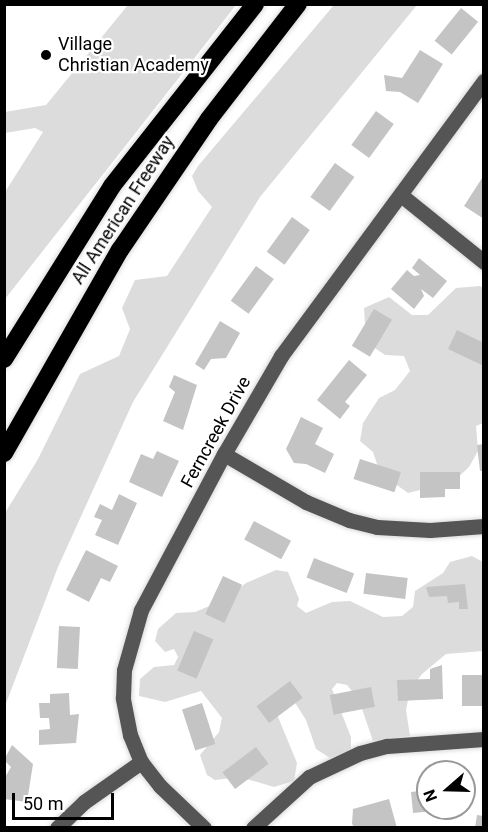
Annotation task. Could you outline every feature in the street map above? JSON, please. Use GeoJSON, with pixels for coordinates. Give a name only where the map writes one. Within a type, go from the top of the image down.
{"type":"FeatureCollection","features":[{"type":"Feature","properties":{"kind":"highway","name":"All American Freeway"},"geometry":{"type":"LineString","coordinates":[[4,358],[112,186],[255,4]]}},
{"type":"Feature","properties":{"kind":"highway","name":"All American Freeway"},"geometry":{"type":"LineString","coordinates":[[4,453],[120,250],[209,119],[298,4]]}},
{"type":"Feature","properties":{"kind":"street","name":"Ferncreek Drive"},"geometry":{"type":"LineString","coordinates":[[204,828],[141,762],[125,717],[124,670],[128,649],[141,610],[224,454],[281,356],[483,81]]}},
{"type":"Feature","properties":{"kind":"street"},"geometry":{"type":"LineString","coordinates":[[401,195],[483,262]]}},
{"type":"Feature","properties":{"kind":"street"},"geometry":{"type":"LineString","coordinates":[[224,454],[306,502],[349,520],[377,527],[430,530],[483,526]]}},
{"type":"Feature","properties":{"kind":"street"},"geometry":{"type":"LineString","coordinates":[[253,828],[309,777],[360,753],[387,746],[483,739]]}},
{"type":"Feature","properties":{"kind":"street"},"geometry":{"type":"LineString","coordinates":[[57,828],[84,802],[141,762]]}},
{"type":"Feature","properties":{"kind":"shaded area"},"geometry":{"type":"Polygon","coordinates":[[[128,5],[236,5],[5,299],[5,192],[43,132],[35,128],[5,133],[5,112],[46,105],[128,5]]]}},
{"type":"Feature","properties":{"kind":"shaded area"},"geometry":{"type":"Polygon","coordinates":[[[334,5],[417,5],[260,197],[133,402],[58,567],[5,706],[5,513],[38,459],[80,374],[119,356],[130,329],[122,308],[135,280],[167,276],[212,207],[198,191],[192,176],[198,166],[334,5]]]}},
{"type":"Feature","properties":{"kind":"shaded area"},"geometry":{"type":"Polygon","coordinates":[[[480,286],[484,289],[483,423],[476,426],[478,451],[469,467],[453,482],[408,493],[380,473],[373,452],[360,441],[363,423],[379,398],[395,390],[410,371],[404,356],[385,355],[366,342],[364,308],[389,297],[412,315],[428,315],[456,288],[480,286]]]}},
{"type":"Feature","properties":{"kind":"shaded area"},"geometry":{"type":"Polygon","coordinates":[[[472,556],[483,562],[483,651],[446,654],[422,674],[410,690],[406,710],[410,736],[373,741],[359,700],[347,685],[337,683],[332,689],[351,737],[351,751],[330,758],[316,749],[306,720],[294,701],[276,712],[297,763],[294,781],[274,787],[240,777],[215,780],[207,775],[200,755],[219,732],[222,718],[201,691],[165,702],[139,696],[140,679],[154,667],[174,665],[178,657],[174,649],[165,652],[155,641],[158,629],[176,613],[195,612],[226,599],[246,583],[276,570],[288,572],[299,599],[297,606],[306,613],[332,602],[350,601],[383,617],[402,616],[413,607],[415,591],[443,573],[450,562],[472,556]]]}},
{"type":"Feature","properties":{"kind":"building"},"geometry":{"type":"Polygon","coordinates":[[[461,8],[478,22],[452,54],[435,41],[461,8]]]}},
{"type":"Feature","properties":{"kind":"building"},"geometry":{"type":"Polygon","coordinates":[[[420,50],[443,64],[418,103],[400,92],[386,91],[384,75],[402,78],[420,50]]]}},
{"type":"Feature","properties":{"kind":"building"},"geometry":{"type":"Polygon","coordinates":[[[376,111],[394,124],[369,158],[351,145],[376,111]]]}},
{"type":"Feature","properties":{"kind":"building"},"geometry":{"type":"Polygon","coordinates":[[[335,163],[354,177],[330,211],[310,197],[335,163]]]}},
{"type":"Feature","properties":{"kind":"building"},"geometry":{"type":"Polygon","coordinates":[[[484,175],[484,219],[464,206],[484,175]]]}},
{"type":"Feature","properties":{"kind":"building"},"geometry":{"type":"Polygon","coordinates":[[[292,217],[310,230],[285,265],[267,252],[292,217]]]}},
{"type":"Feature","properties":{"kind":"building"},"geometry":{"type":"Polygon","coordinates":[[[419,258],[447,281],[433,298],[421,289],[424,296],[414,309],[391,289],[407,270],[414,276],[420,275],[412,268],[419,258]]]}},
{"type":"Feature","properties":{"kind":"building"},"geometry":{"type":"Polygon","coordinates":[[[256,266],[274,279],[249,314],[231,301],[256,266]]]}},
{"type":"Feature","properties":{"kind":"building"},"geometry":{"type":"Polygon","coordinates":[[[374,309],[392,320],[370,357],[352,346],[374,309]]]}},
{"type":"Feature","properties":{"kind":"building"},"geometry":{"type":"Polygon","coordinates":[[[220,321],[240,333],[226,358],[211,359],[204,370],[195,364],[220,321]]]}},
{"type":"Feature","properties":{"kind":"building"},"geometry":{"type":"Polygon","coordinates":[[[457,330],[484,343],[484,366],[448,349],[457,330]]]}},
{"type":"Feature","properties":{"kind":"building"},"geometry":{"type":"Polygon","coordinates":[[[349,360],[367,375],[345,402],[350,406],[340,419],[317,400],[349,360]]]}},
{"type":"Feature","properties":{"kind":"building"},"geometry":{"type":"Polygon","coordinates":[[[174,375],[197,385],[183,430],[163,421],[175,392],[169,387],[174,375]]]}},
{"type":"Feature","properties":{"kind":"building"},"geometry":{"type":"Polygon","coordinates":[[[301,417],[323,428],[315,444],[334,454],[325,473],[306,464],[294,463],[286,449],[301,417]]]}},
{"type":"Feature","properties":{"kind":"building"},"geometry":{"type":"Polygon","coordinates":[[[484,444],[484,470],[480,471],[477,445],[484,444]]]}},
{"type":"Feature","properties":{"kind":"building"},"geometry":{"type":"Polygon","coordinates":[[[157,451],[179,461],[162,497],[129,482],[141,454],[153,459],[157,451]]]}},
{"type":"Feature","properties":{"kind":"building"},"geometry":{"type":"Polygon","coordinates":[[[360,459],[401,472],[394,492],[354,479],[360,459]]]}},
{"type":"Feature","properties":{"kind":"building"},"geometry":{"type":"Polygon","coordinates":[[[420,472],[460,472],[460,489],[445,489],[445,497],[420,498],[420,472]]]}},
{"type":"Feature","properties":{"kind":"building"},"geometry":{"type":"Polygon","coordinates":[[[119,494],[137,503],[118,545],[95,535],[102,520],[94,517],[100,504],[112,510],[119,494]]]}},
{"type":"Feature","properties":{"kind":"building"},"geometry":{"type":"Polygon","coordinates":[[[254,521],[291,541],[281,559],[244,540],[254,521]]]}},
{"type":"Feature","properties":{"kind":"building"},"geometry":{"type":"Polygon","coordinates":[[[86,550],[118,566],[110,582],[101,578],[89,602],[66,590],[86,550]]]}},
{"type":"Feature","properties":{"kind":"building"},"geometry":{"type":"Polygon","coordinates":[[[314,558],[354,573],[347,593],[306,578],[314,558]]]}},
{"type":"Feature","properties":{"kind":"building"},"geometry":{"type":"Polygon","coordinates":[[[366,573],[408,578],[405,599],[363,594],[366,573]]]}},
{"type":"Feature","properties":{"kind":"building"},"geometry":{"type":"Polygon","coordinates":[[[223,576],[242,585],[224,623],[205,614],[223,576]]]}},
{"type":"Feature","properties":{"kind":"building"},"geometry":{"type":"Polygon","coordinates":[[[465,584],[468,609],[459,609],[459,602],[448,603],[447,596],[429,597],[426,587],[465,584]]]}},
{"type":"Feature","properties":{"kind":"building"},"geometry":{"type":"Polygon","coordinates":[[[59,626],[80,627],[78,669],[57,668],[59,626]]]}},
{"type":"Feature","properties":{"kind":"building"},"geometry":{"type":"Polygon","coordinates":[[[194,631],[213,639],[197,679],[177,671],[194,631]]]}},
{"type":"Feature","properties":{"kind":"building"},"geometry":{"type":"Polygon","coordinates":[[[442,665],[443,699],[398,701],[397,680],[430,679],[430,669],[442,665]]]}},
{"type":"Feature","properties":{"kind":"building"},"geometry":{"type":"Polygon","coordinates":[[[462,675],[484,675],[484,706],[462,706],[462,675]]]}},
{"type":"Feature","properties":{"kind":"building"},"geometry":{"type":"Polygon","coordinates":[[[290,681],[303,698],[269,723],[256,706],[290,681]]]}},
{"type":"Feature","properties":{"kind":"building"},"geometry":{"type":"Polygon","coordinates":[[[371,687],[375,707],[334,715],[330,695],[371,687]]]}},
{"type":"Feature","properties":{"kind":"building"},"geometry":{"type":"Polygon","coordinates":[[[69,693],[70,715],[79,714],[76,743],[39,745],[39,730],[50,729],[49,718],[40,718],[39,703],[50,703],[50,694],[69,693]]]}},
{"type":"Feature","properties":{"kind":"building"},"geometry":{"type":"Polygon","coordinates":[[[202,703],[215,744],[195,750],[182,709],[202,703]]]}},
{"type":"Feature","properties":{"kind":"building"},"geometry":{"type":"Polygon","coordinates":[[[12,745],[33,764],[27,802],[4,799],[4,779],[11,767],[4,760],[12,745]]]}},
{"type":"Feature","properties":{"kind":"building"},"geometry":{"type":"Polygon","coordinates":[[[256,747],[269,764],[235,789],[222,772],[256,747]]]}},
{"type":"Feature","properties":{"kind":"building"},"geometry":{"type":"Polygon","coordinates":[[[416,791],[416,813],[413,813],[411,792],[416,791]]]}},
{"type":"Feature","properties":{"kind":"building"},"geometry":{"type":"Polygon","coordinates":[[[389,799],[397,828],[355,828],[352,824],[353,809],[389,799]]]}},
{"type":"Feature","properties":{"kind":"building"},"geometry":{"type":"Polygon","coordinates":[[[477,815],[484,816],[484,828],[475,828],[477,815]]]}},
{"type":"Feature","properties":{"kind":"place","name":"Village Christian Academy"},"geometry":{"type":"Point","coordinates":[46,55]}}]}
